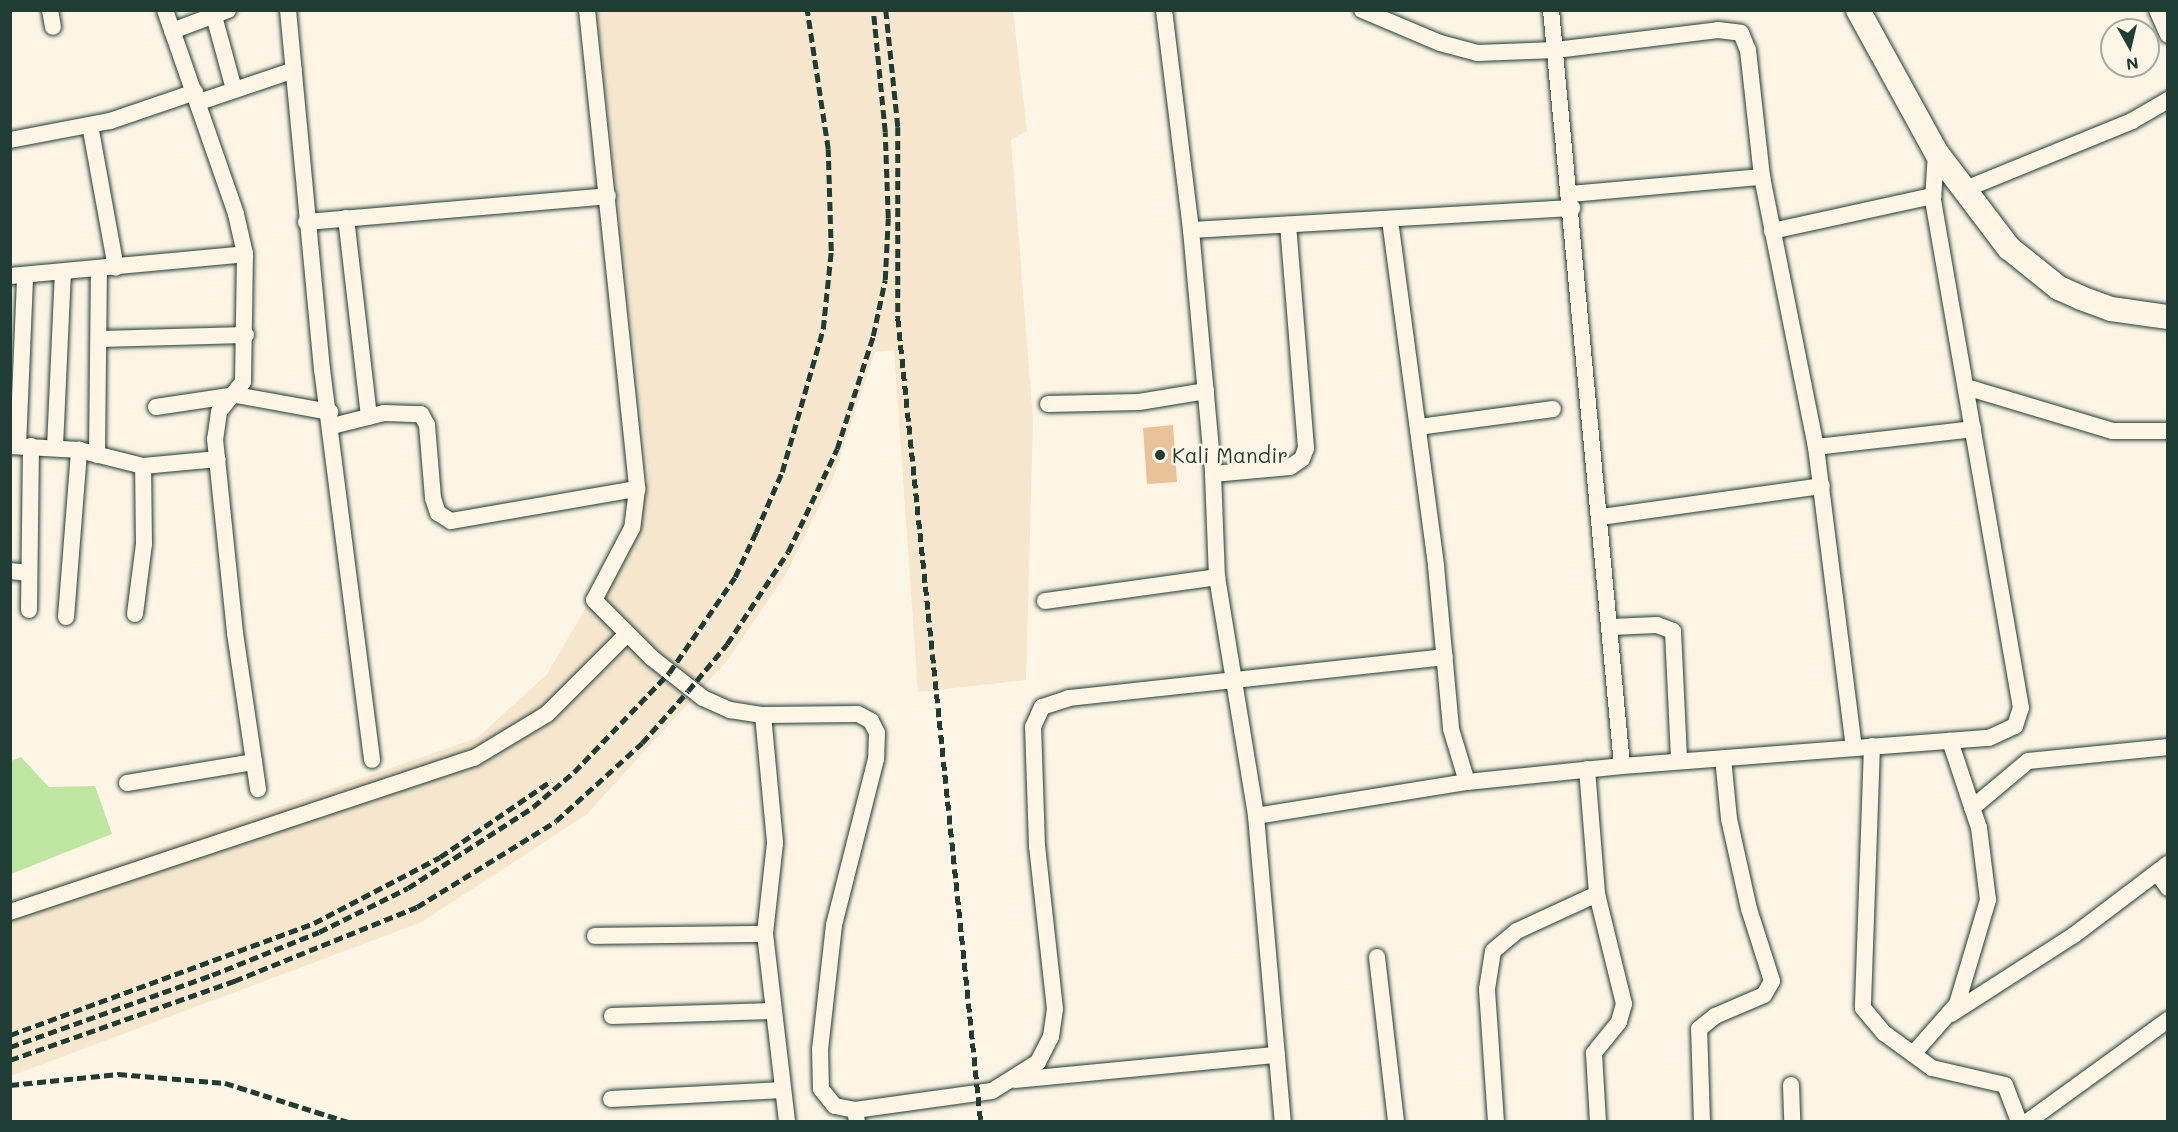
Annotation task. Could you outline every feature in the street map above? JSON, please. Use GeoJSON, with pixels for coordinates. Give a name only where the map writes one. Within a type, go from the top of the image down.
{"type":"FeatureCollection","features":[{"type":"Feature","properties":{"kind":"highway"},"geometry":{"type":"LineString","coordinates":[[1858,10],[1936,152],[2009,248],[2059,288],[2111,309],[2168,317]]}},
{"type":"Feature","properties":{"kind":"highway"},"geometry":{"type":"LineString","coordinates":[[1875,10],[1973,186],[2035,253],[2067,275],[2123,297],[2168,302]]}},
{"type":"Feature","properties":{"kind":"street"},"geometry":{"type":"LineString","coordinates":[[165,10],[197,97],[245,254],[246,335],[243,382],[236,395],[219,412],[218,459],[235,633],[258,789]]}},
{"type":"Feature","properties":{"kind":"street"},"geometry":{"type":"LineString","coordinates":[[288,10],[306,222],[372,760]]}},
{"type":"Feature","properties":{"kind":"street"},"geometry":{"type":"LineString","coordinates":[[587,10],[637,489],[632,528],[594,600],[688,691],[730,710],[763,715],[841,711],[871,721],[877,733],[876,759],[834,925],[820,1049],[821,1089],[835,1106],[856,1116],[979,1094],[1013,1080],[1038,1062],[1051,1037],[1055,1009],[1037,846],[1036,714],[1051,702],[1069,698],[1445,657]]}},
{"type":"Feature","properties":{"kind":"street"},"geometry":{"type":"LineString","coordinates":[[1164,10],[1191,230],[1213,474],[1217,577],[1256,816],[1282,1122]]}},
{"type":"Feature","properties":{"kind":"street"},"geometry":{"type":"LineString","coordinates":[[1362,10],[1440,43],[1477,53],[1556,50],[1718,30],[1742,33],[1748,50],[1762,177],[1816,447],[1854,748]]}},
{"type":"Feature","properties":{"kind":"street"},"geometry":{"type":"LineString","coordinates":[[1551,10],[1601,517],[1622,766]]}},
{"type":"Feature","properties":{"kind":"street"},"geometry":{"type":"LineString","coordinates":[[2157,10],[2168,35]]}},
{"type":"Feature","properties":{"kind":"street"},"geometry":{"type":"LineString","coordinates":[[172,32],[221,13],[234,89]]}},
{"type":"Feature","properties":{"kind":"street"},"geometry":{"type":"LineString","coordinates":[[10,140],[90,125],[234,89],[294,70]]}},
{"type":"Feature","properties":{"kind":"street"},"geometry":{"type":"LineString","coordinates":[[1973,186],[2132,121],[2168,100]]}},
{"type":"Feature","properties":{"kind":"street"},"geometry":{"type":"LineString","coordinates":[[90,125],[108,268],[100,339],[97,456]]}},
{"type":"Feature","properties":{"kind":"street"},"geometry":{"type":"LineString","coordinates":[[1256,816],[1467,782],[1679,759],[1854,748],[1955,753],[2002,734],[2015,726],[2021,708],[1933,196],[1936,152]]}},
{"type":"Feature","properties":{"kind":"street"},"geometry":{"type":"LineString","coordinates":[[1191,230],[1390,220],[1571,201],[1762,177]]}},
{"type":"Feature","properties":{"kind":"street"},"geometry":{"type":"LineString","coordinates":[[306,222],[608,196]]}},
{"type":"Feature","properties":{"kind":"street"},"geometry":{"type":"LineString","coordinates":[[1772,231],[1933,196]]}},
{"type":"Feature","properties":{"kind":"street"},"geometry":{"type":"LineString","coordinates":[[346,218],[369,417]]}},
{"type":"Feature","properties":{"kind":"street"},"geometry":{"type":"LineString","coordinates":[[1390,220],[1418,427],[1445,657],[1451,729],[1467,782]]}},
{"type":"Feature","properties":{"kind":"street"},"geometry":{"type":"LineString","coordinates":[[1213,474],[1290,467],[1302,459],[1306,448],[1288,225]]}},
{"type":"Feature","properties":{"kind":"street"},"geometry":{"type":"LineString","coordinates":[[29,610],[29,573],[20,446],[18,276],[245,254]]}},
{"type":"Feature","properties":{"kind":"street"},"geometry":{"type":"LineString","coordinates":[[55,447],[63,273]]}},
{"type":"Feature","properties":{"kind":"street"},"geometry":{"type":"LineString","coordinates":[[100,339],[246,335]]}},
{"type":"Feature","properties":{"kind":"street"},"geometry":{"type":"LineString","coordinates":[[1966,387],[2113,431],[2168,431]]}},
{"type":"Feature","properties":{"kind":"street"},"geometry":{"type":"LineString","coordinates":[[1048,404],[1139,402],[1206,391]]}},
{"type":"Feature","properties":{"kind":"street"},"geometry":{"type":"LineString","coordinates":[[156,406],[236,395],[331,419],[369,417],[407,411],[421,414],[427,425],[433,498],[438,513],[451,521],[637,489]]}},
{"type":"Feature","properties":{"kind":"street"},"geometry":{"type":"LineString","coordinates":[[1418,427],[1553,409]]}},
{"type":"Feature","properties":{"kind":"street"},"geometry":{"type":"LineString","coordinates":[[1816,447],[1973,429]]}},
{"type":"Feature","properties":{"kind":"street"},"geometry":{"type":"LineString","coordinates":[[20,446],[79,450],[143,466],[218,459]]}},
{"type":"Feature","properties":{"kind":"street"},"geometry":{"type":"LineString","coordinates":[[66,617],[79,450]]}},
{"type":"Feature","properties":{"kind":"street"},"geometry":{"type":"LineString","coordinates":[[135,614],[144,544],[143,466]]}},
{"type":"Feature","properties":{"kind":"street"},"geometry":{"type":"LineString","coordinates":[[1601,517],[1822,486]]}},
{"type":"Feature","properties":{"kind":"street"},"geometry":{"type":"LineString","coordinates":[[10,571],[29,573]]}},
{"type":"Feature","properties":{"kind":"street"},"geometry":{"type":"LineString","coordinates":[[1045,602],[1217,577]]}},
{"type":"Feature","properties":{"kind":"street"},"geometry":{"type":"LineString","coordinates":[[1611,627],[1657,625],[1673,631],[1679,759]]}},
{"type":"Feature","properties":{"kind":"street"},"geometry":{"type":"LineString","coordinates":[[10,912],[474,758],[547,714],[627,634]]}},
{"type":"Feature","properties":{"kind":"street"},"geometry":{"type":"LineString","coordinates":[[763,715],[775,843],[765,934],[772,1011],[787,1122]]}},
{"type":"Feature","properties":{"kind":"street"},"geometry":{"type":"LineString","coordinates":[[1972,807],[2028,761],[2168,747]]}},
{"type":"Feature","properties":{"kind":"street"},"geometry":{"type":"LineString","coordinates":[[1871,750],[1863,1008],[1884,1033],[1944,1073],[2005,1085],[2019,1122]]}},
{"type":"Feature","properties":{"kind":"street"},"geometry":{"type":"LineString","coordinates":[[1950,1015],[1965,983],[1988,900],[1983,849],[1955,753]]}},
{"type":"Feature","properties":{"kind":"street"},"geometry":{"type":"LineString","coordinates":[[1702,1122],[1699,1029],[1715,1016],[1764,995],[1772,981],[1749,909],[1729,819],[1723,758]]}},
{"type":"Feature","properties":{"kind":"street"},"geometry":{"type":"LineString","coordinates":[[126,783],[254,762]]}},
{"type":"Feature","properties":{"kind":"street"},"geometry":{"type":"LineString","coordinates":[[1587,769],[1598,894],[1624,1004],[1618,1022],[1594,1053],[1598,1122]]}},
{"type":"Feature","properties":{"kind":"street"},"geometry":{"type":"LineString","coordinates":[[1913,1054],[1950,1015],[2164,875]]}},
{"type":"Feature","properties":{"kind":"street"},"geometry":{"type":"LineString","coordinates":[[1496,1122],[1487,989],[1493,951],[1516,931],[1598,894]]}},
{"type":"Feature","properties":{"kind":"street"},"geometry":{"type":"LineString","coordinates":[[595,936],[765,934]]}},
{"type":"Feature","properties":{"kind":"street"},"geometry":{"type":"LineString","coordinates":[[1377,957],[1396,1122]]}},
{"type":"Feature","properties":{"kind":"street"},"geometry":{"type":"LineString","coordinates":[[612,1016],[772,1011]]}},
{"type":"Feature","properties":{"kind":"street"},"geometry":{"type":"LineString","coordinates":[[2027,1122],[2168,1020]]}},
{"type":"Feature","properties":{"kind":"street"},"geometry":{"type":"LineString","coordinates":[[1013,1080],[1277,1055]]}},
{"type":"Feature","properties":{"kind":"street"},"geometry":{"type":"LineString","coordinates":[[1791,1085],[1792,1122]]}},
{"type":"Feature","properties":{"kind":"street"},"geometry":{"type":"LineString","coordinates":[[611,1099],[783,1090]]}},
{"type":"Feature","properties":{"kind":"shaded area"},"geometry":{"type":"Polygon","coordinates":[[[597,11],[1013,11],[1027,131],[1011,140],[1033,420],[1026,680],[918,692],[894,350],[875,352],[833,478],[785,576],[726,662],[587,814],[422,922],[11,1076],[11,900],[477,738],[547,674],[600,583],[649,480],[597,11]]]}},
{"type":"Feature","properties":{"kind":"green space"},"geometry":{"type":"Polygon","coordinates":[[[21,757],[49,787],[95,786],[112,834],[11,874],[11,761],[21,757]]]}},
{"type":"Feature","properties":{"kind":"building","name":"Kali Mandir"},"geometry":{"type":"Polygon","coordinates":[[[1173,425],[1177,482],[1147,484],[1143,428],[1173,425]]]}},
{"type":"Feature","properties":{"kind":"railway"},"geometry":{"type":"LineString","coordinates":[[10,1047],[212,975],[319,932],[408,888],[533,807],[574,772],[669,673],[735,577],[756,532],[782,472],[823,329],[831,251],[828,149],[807,10]]}},
{"type":"Feature","properties":{"kind":"railway"},"geometry":{"type":"LineString","coordinates":[[10,1060],[234,981],[417,907],[556,821],[642,743],[727,644],[788,552],[837,449],[873,336],[885,280],[888,218],[885,132],[873,10]]}},
{"type":"Feature","properties":{"kind":"railway"},"geometry":{"type":"LineString","coordinates":[[886,10],[898,127],[898,318],[981,1122]]}},
{"type":"Feature","properties":{"kind":"railway"},"geometry":{"type":"LineString","coordinates":[[10,1035],[314,923],[440,857],[551,781]]}},
{"type":"Feature","properties":{"kind":"railway"},"geometry":{"type":"LineString","coordinates":[[10,1085],[118,1074],[225,1083],[348,1122]]}},
{"type":"Feature","properties":{"kind":"place","name":"Kali Mandir"},"geometry":{"type":"Point","coordinates":[1160,455]}}]}
